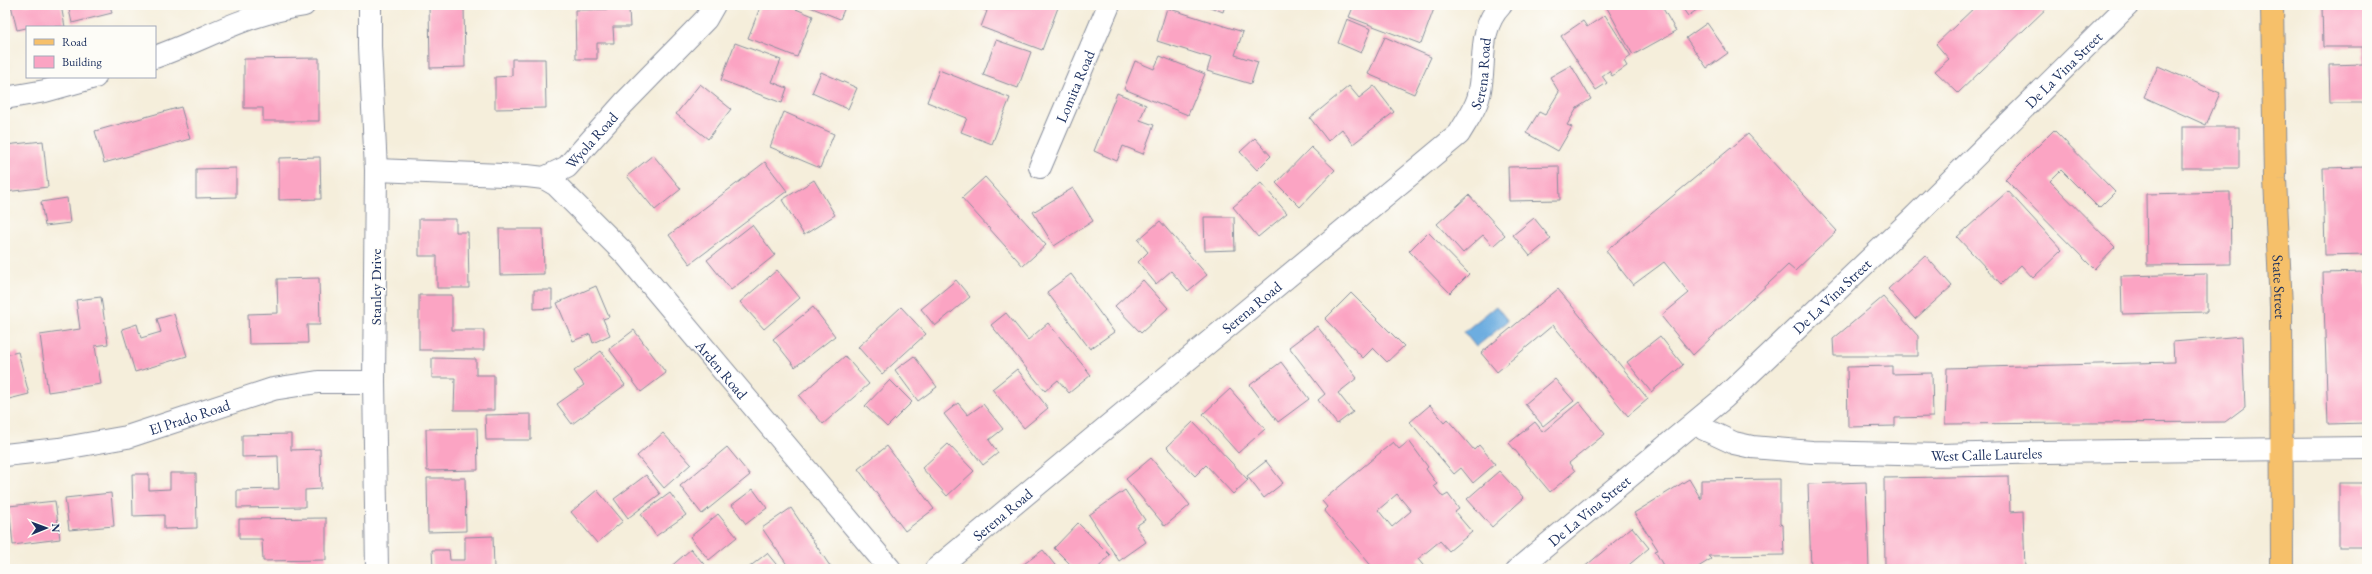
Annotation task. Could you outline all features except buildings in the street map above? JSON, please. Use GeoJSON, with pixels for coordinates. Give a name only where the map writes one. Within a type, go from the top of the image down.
{"type":"FeatureCollection","features":[{"type":"Feature","properties":{"kind":"main road","name":"State Street"},"geometry":{"type":"LineString","coordinates":[[2272,5],[2276,180],[2281,307],[2283,448],[2282,569]]}},
{"type":"Feature","properties":{"kind":"street"},"geometry":{"type":"LineString","coordinates":[[156,57],[248,17],[279,9],[304,5]]}},
{"type":"Feature","properties":{"kind":"street","name":"Stanley Drive"},"geometry":{"type":"LineString","coordinates":[[370,5],[370,46],[376,170],[374,382],[377,569]]}},
{"type":"Feature","properties":{"kind":"street","name":"Wyola Road"},"geometry":{"type":"LineString","coordinates":[[544,178],[567,167],[624,102],[706,19],[714,5]]}},
{"type":"Feature","properties":{"kind":"street","name":"Lomita Road"},"geometry":{"type":"LineString","coordinates":[[1040,167],[1109,5]]}},
{"type":"Feature","properties":{"kind":"street","name":"Serena Road"},"geometry":{"type":"LineString","coordinates":[[936,569],[1459,134],[1472,112],[1478,98],[1485,32],[1501,5]]}},
{"type":"Feature","properties":{"kind":"street","name":"De La Vina Street"},"geometry":{"type":"LineString","coordinates":[[1518,569],[1696,422],[1914,218],[2128,5]]}},
{"type":"Feature","properties":{"kind":"street"},"geometry":{"type":"LineString","coordinates":[[5,98],[45,91],[91,78]]}},
{"type":"Feature","properties":{"kind":"street"},"geometry":{"type":"LineString","coordinates":[[376,170],[519,175],[544,178]]}},
{"type":"Feature","properties":{"kind":"street","name":"Arden Road"},"geometry":{"type":"LineString","coordinates":[[544,178],[556,185],[626,256],[890,569]]}},
{"type":"Feature","properties":{"kind":"street","name":"El Prado Road"},"geometry":{"type":"LineString","coordinates":[[5,455],[59,449],[127,437],[273,389],[318,382],[374,382]]}},
{"type":"Feature","properties":{"kind":"street","name":"West Calle Laureles"},"geometry":{"type":"LineString","coordinates":[[1696,422],[1704,429],[1734,443],[1752,447],[1812,452],[1941,455],[2283,448],[2367,448]]}},
{"type":"Feature","properties":{"kind":"water"},"geometry":{"type":"Polygon","coordinates":[[[1496,306],[1508,321],[1476,347],[1464,332],[1496,306]]]}}]}
